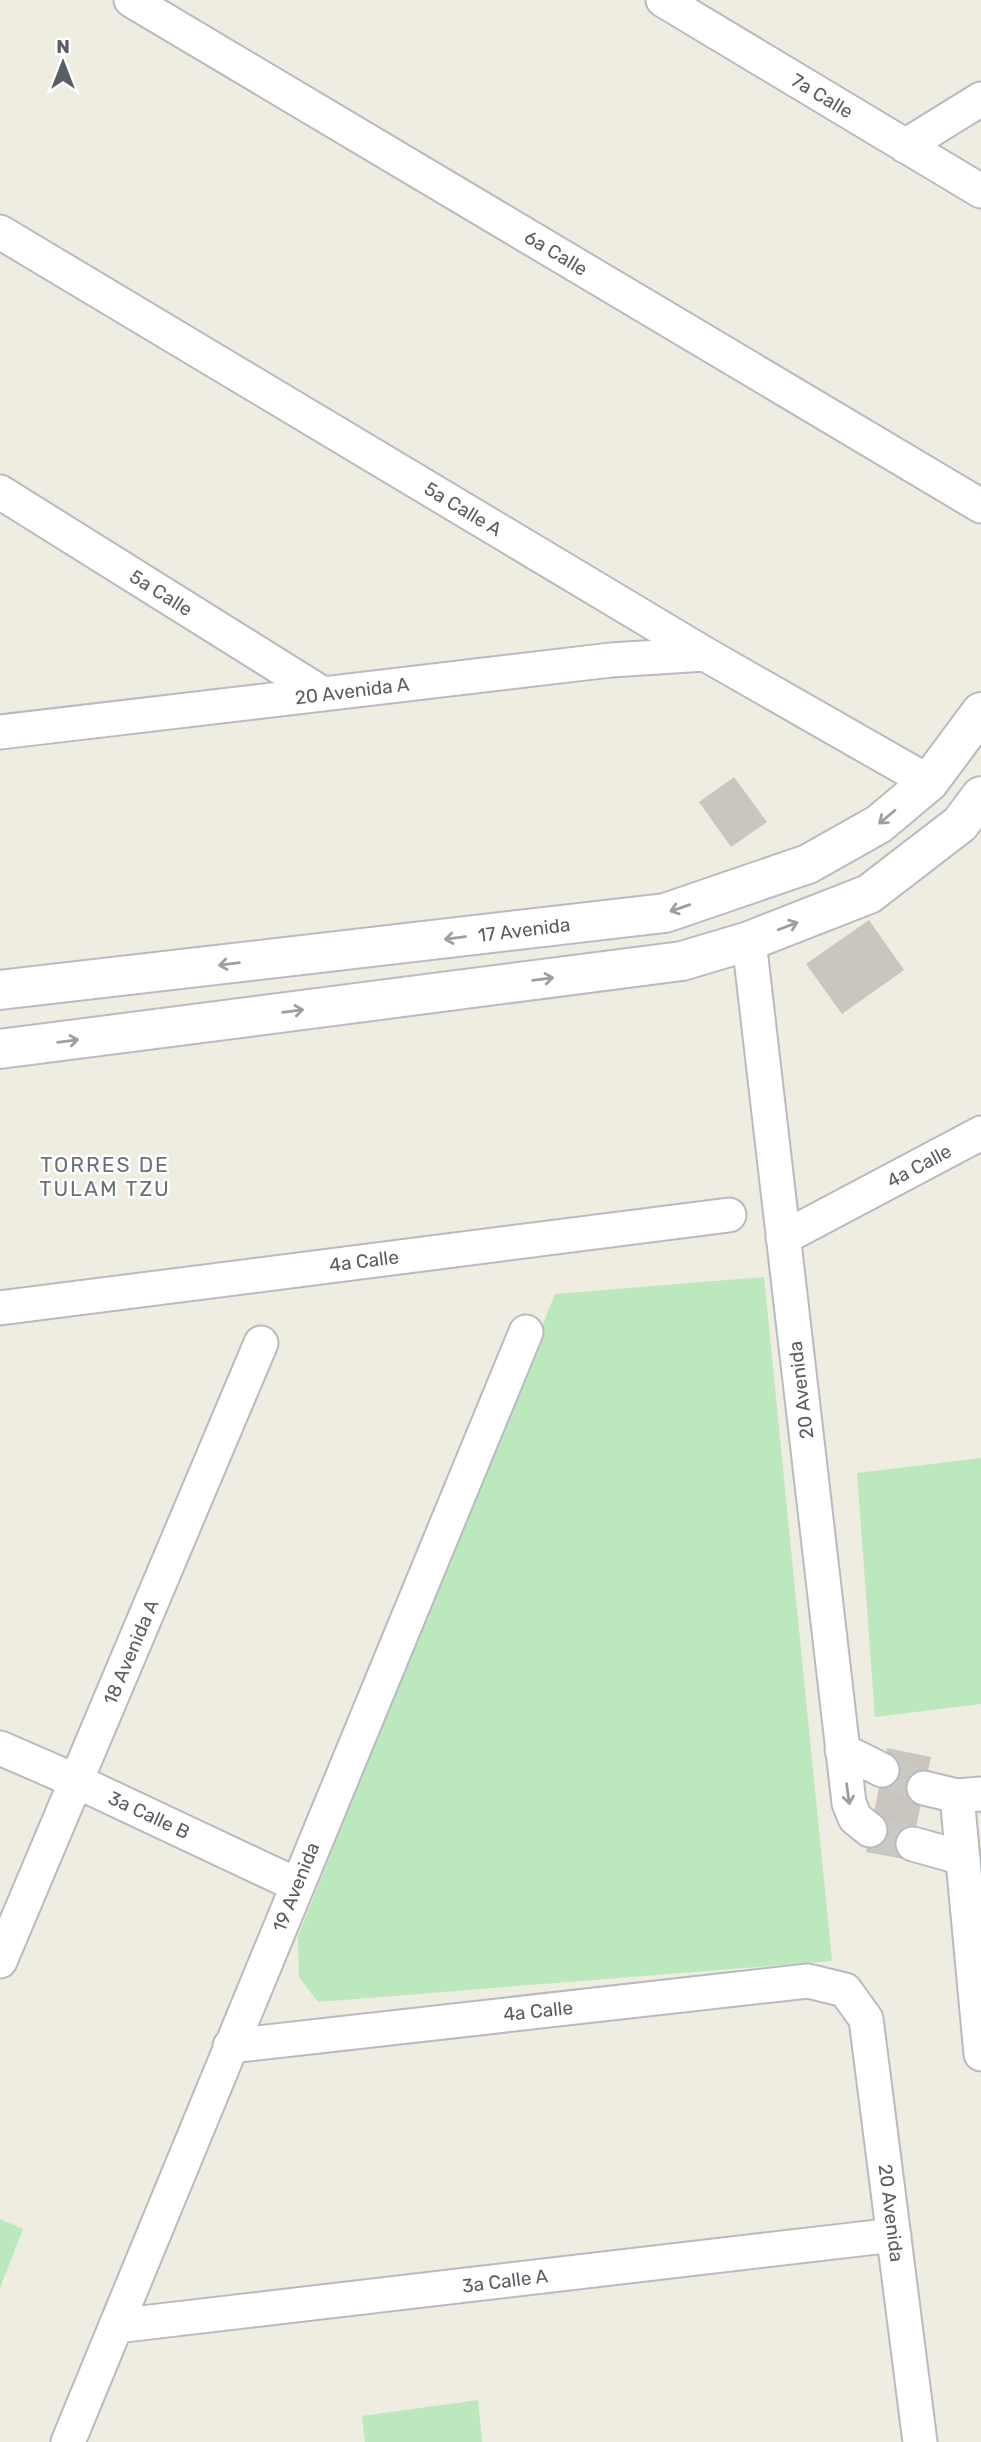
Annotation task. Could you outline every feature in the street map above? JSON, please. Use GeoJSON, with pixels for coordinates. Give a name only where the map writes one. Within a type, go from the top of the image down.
{"type":"FeatureCollection","features":[{"type":"Feature","properties":{"kind":"main road","name":"17 Avenida"},"geometry":{"type":"LineString","coordinates":[[0,990],[665,913],[808,864],[879,824],[929,782],[981,712]]}},
{"type":"Feature","properties":{"kind":"main road"},"geometry":{"type":"LineString","coordinates":[[0,1049],[682,961],[749,941],[869,894],[960,824],[981,796]]}},
{"type":"Feature","properties":{"kind":"street","name":"6a Calle"},"geometry":{"type":"LineString","coordinates":[[131,0],[981,506]]}},
{"type":"Feature","properties":{"kind":"street","name":"7a Calle"},"geometry":{"type":"LineString","coordinates":[[663,0],[981,191]]}},
{"type":"Feature","properties":{"kind":"street"},"geometry":{"type":"LineString","coordinates":[[905,146],[981,99]]}},
{"type":"Feature","properties":{"kind":"street","name":"5a Calle A"},"geometry":{"type":"LineString","coordinates":[[0,232],[705,654],[929,782]]}},
{"type":"Feature","properties":{"kind":"street","name":"5a Calle"},"geometry":{"type":"LineString","coordinates":[[0,492],[323,694]]}},
{"type":"Feature","properties":{"kind":"street","name":"20 Avenida A"},"geometry":{"type":"LineString","coordinates":[[0,732],[611,660],[705,654]]}},
{"type":"Feature","properties":{"kind":"street","name":"20 Avenida"},"geometry":{"type":"LineString","coordinates":[[749,941],[850,1811],[860,1824],[870,1830]]}},
{"type":"Feature","properties":{"kind":"street","name":"4a Calle"},"geometry":{"type":"LineString","coordinates":[[783,1238],[981,1133]]}},
{"type":"Feature","properties":{"kind":"street","name":"4a Calle"},"geometry":{"type":"LineString","coordinates":[[0,1308],[729,1215]]}},
{"type":"Feature","properties":{"kind":"street","name":"19 Avenida"},"geometry":{"type":"LineString","coordinates":[[68,2442],[526,1332]]}},
{"type":"Feature","properties":{"kind":"street","name":"18 Avenida A"},"geometry":{"type":"LineString","coordinates":[[0,1961],[261,1343]]}},
{"type":"Feature","properties":{"kind":"street","name":"3a Calle B"},"geometry":{"type":"LineString","coordinates":[[0,1748],[296,1885]]}},
{"type":"Feature","properties":{"kind":"street"},"geometry":{"type":"LineString","coordinates":[[842,1750],[882,1770]]}},
{"type":"Feature","properties":{"kind":"street"},"geometry":{"type":"LineString","coordinates":[[924,1788],[969,1795],[963,1858],[981,2054]]}},
{"type":"Feature","properties":{"kind":"street"},"geometry":{"type":"LineString","coordinates":[[913,1844],[963,1858]]}},
{"type":"Feature","properties":{"kind":"street","name":"4a Calle"},"geometry":{"type":"LineString","coordinates":[[230,2046],[808,1981],[845,1990]]}},
{"type":"Feature","properties":{"kind":"street","name":"20 Avenida"},"geometry":{"type":"LineString","coordinates":[[845,1990],[866,2019],[920,2442]]}},
{"type":"Feature","properties":{"kind":"street","name":"3a Calle A"},"geometry":{"type":"LineString","coordinates":[[116,2326],[894,2235]]}},
{"type":"Feature","properties":{"kind":"green space"},"geometry":{"type":"Polygon","coordinates":[[[764,1277],[832,1961],[318,2002],[299,1977],[298,1936],[555,1294],[764,1277]]]}},
{"type":"Feature","properties":{"kind":"green space"},"geometry":{"type":"Polygon","coordinates":[[[981,1458],[981,1704],[875,1717],[857,1473],[981,1458]]]}},
{"type":"Feature","properties":{"kind":"green space"},"geometry":{"type":"Polygon","coordinates":[[[0,2219],[23,2229],[0,2288],[0,2219]]]}},
{"type":"Feature","properties":{"kind":"green space"},"geometry":{"type":"Polygon","coordinates":[[[478,2400],[482,2442],[365,2442],[362,2416],[478,2400]]]}},
{"type":"Feature","properties":{"kind":"building"},"geometry":{"type":"Polygon","coordinates":[[[734,777],[767,822],[731,847],[699,802],[734,777]]]}},
{"type":"Feature","properties":{"kind":"building"},"geometry":{"type":"Polygon","coordinates":[[[869,920],[904,970],[842,1014],[806,964],[869,920]]]}},
{"type":"Feature","properties":{"kind":"building"},"geometry":{"type":"Polygon","coordinates":[[[887,1748],[931,1757],[909,1860],[866,1852],[887,1748]]]}},
{"type":"Feature","properties":{"kind":"tunnel"},"geometry":{"type":"LineString","coordinates":[[882,1770],[924,1788]]}},
{"type":"Feature","properties":{"kind":"tunnel"},"geometry":{"type":"LineString","coordinates":[[870,1830],[913,1844]]}},
{"type":"Feature","properties":{"kind":"district","name":"TORRES DE TULAM TZU"},"geometry":{"type":"Point","coordinates":[105,1176]}}]}
